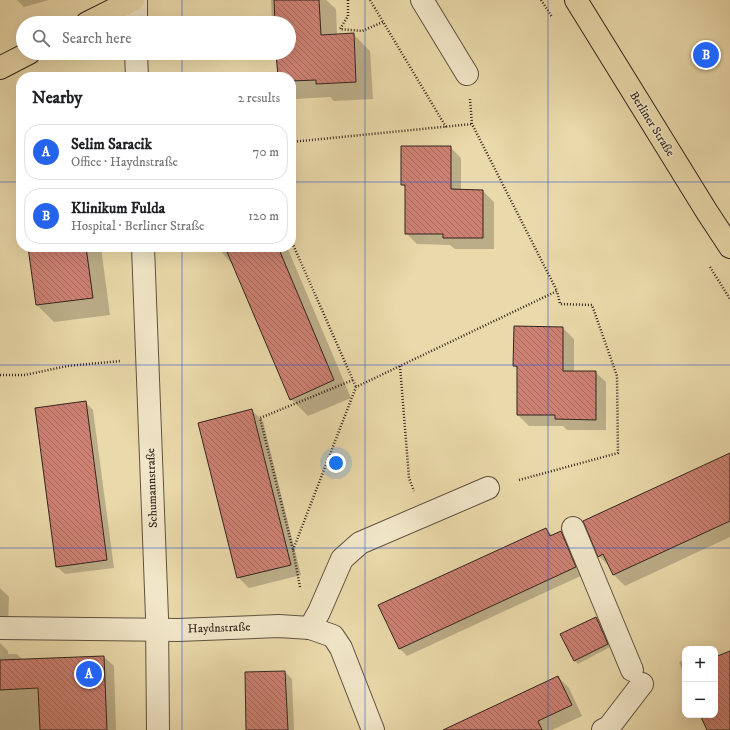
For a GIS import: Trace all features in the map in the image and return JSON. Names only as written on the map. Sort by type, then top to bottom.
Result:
[{"type":"main road","points":[[101,16],[134,0]]},
{"type":"main road","name":"Berliner Straße","points":[[576,0],[730,247]]},
{"type":"main road","points":[[0,68],[16,59]]},
{"type":"street","points":[[134,0],[135,16]]},
{"type":"street","points":[[422,0],[467,74]]},
{"type":"street","points":[[136,60],[137,72]]},
{"type":"street","name":"Schumannstraße","points":[[143,252],[158,730]]},
{"type":"street","points":[[310,628],[319,612],[342,559],[360,543],[488,488]]},
{"type":"street","points":[[573,528],[637,677],[609,727],[603,730]]},
{"type":"street","name":"Haydnstraße","points":[[0,628],[156,630],[279,626],[310,628],[333,636],[340,648],[373,730]]},
{"type":"path","points":[[348,0],[348,16],[340,30],[362,30],[383,22]]},
{"type":"path","points":[[370,0],[446,127]]},
{"type":"path","points":[[467,74],[472,124],[557,291],[560,304],[592,306],[617,376],[618,454],[519,480]]},
{"type":"path","points":[[296,142],[472,124]]},
{"type":"path","points":[[296,251],[356,387]]},
{"type":"path","points":[[293,550],[356,387],[557,291]]},
{"type":"path","points":[[0,375],[25,375],[67,366],[122,361]]},
{"type":"path","points":[[400,366],[409,478],[423,516]]},
{"type":"path","points":[[300,588],[293,550],[260,418],[353,380]]},
{"type":"building","points":[[274,0],[319,0],[321,35],[354,33],[356,82],[316,84],[316,80],[296,81],[296,72],[278,72],[277,60],[296,60],[296,16],[275,16]]},
{"type":"building","points":[[401,146],[451,146],[451,189],[483,190],[483,238],[443,238],[443,234],[405,234],[405,185],[401,185]]},
{"type":"building","points":[[29,252],[87,252],[93,298],[36,305]]},
{"type":"building","points":[[227,252],[280,252],[334,380],[290,400]]},
{"type":"building","points":[[514,326],[563,327],[563,371],[596,371],[596,420],[555,419],[555,415],[517,415],[517,366],[513,366]]},
{"type":"building","points":[[86,401],[107,560],[56,567],[35,408]]},
{"type":"building","points":[[252,409],[291,565],[237,578],[198,423]]},
{"type":"building","points":[[730,453],[730,521],[613,575],[603,554],[598,557],[583,521]]},
{"type":"building","points":[[546,528],[550,536],[561,531],[576,567],[399,649],[378,605]]},
{"type":"building","points":[[596,617],[608,644],[574,661],[560,634]]},
{"type":"building","points":[[730,651],[730,730],[707,730],[701,718],[718,718],[718,656]]},
{"type":"building","points":[[104,656],[107,730],[40,730],[38,688],[0,690],[0,660]]},
{"type":"building","points":[[285,671],[288,730],[246,730],[245,672]]},
{"type":"building","points":[[558,676],[572,705],[538,721],[542,730],[443,730]]},
{"type":"place","name":"Klinikum Fulda","points":[[706,55]]},
{"type":"place","name":"Selim Saracik","points":[[89,674]]}]
